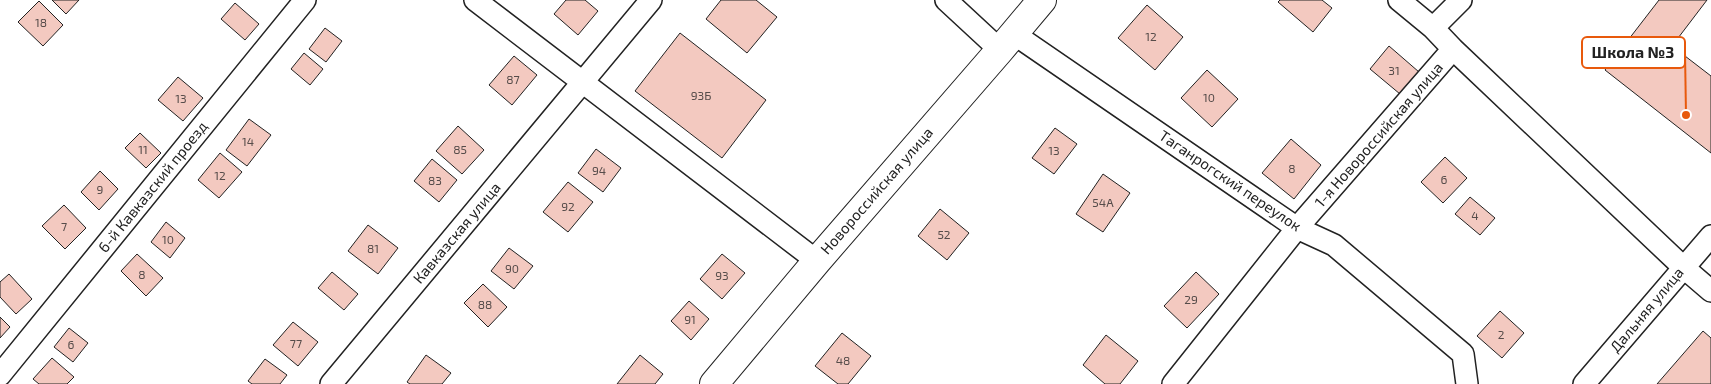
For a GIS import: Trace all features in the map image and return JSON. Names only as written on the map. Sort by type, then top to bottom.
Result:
[{"type":"street","name":"6-й Кавказский проезд","points":[[0,375],[306,0]]},
{"type":"street","points":[[475,0],[817,262]]},
{"type":"street","name":"Кавказская улица","points":[[331,384],[651,0]]},
{"type":"street","name":"Таганрогский переулок","points":[[946,0],[1007,42],[1298,228],[1334,245],[1463,354],[1467,384]]},
{"type":"street","name":"Новороссийская улица","points":[[714,384],[1042,0]]},
{"type":"street","points":[[1399,0],[1433,28],[1453,49],[1711,291]]},
{"type":"street","points":[[1433,28],[1461,0]]},
{"type":"street","name":"1-я Новороссийская улица","points":[[1174,384],[1298,228],[1453,49]]},
{"type":"street","name":"Дальняя улица","points":[[1584,384],[1711,236]]},
{"type":"building","points":[[52,0],[79,0],[66,14]]},
{"type":"building","points":[[566,0],[585,0],[598,11],[578,35],[554,14]]},
{"type":"building","points":[[721,0],[756,0],[777,17],[747,53],[706,19]]},
{"type":"building","points":[[1280,0],[1322,0],[1332,8],[1313,32],[1278,2]]},
{"type":"building","points":[[1659,0],[1707,0],[1672,46],[1711,76],[1711,153],[1605,70]]},
{"type":"building","points":[[39,1],[63,25],[43,46],[18,22]]},
{"type":"building","points":[[235,3],[259,24],[245,40],[221,19]]},
{"type":"building","points":[[1147,5],[1183,37],[1155,70],[1118,38]]},
{"type":"building","points":[[325,28],[342,41],[326,62],[309,49]]},
{"type":"building","points":[[680,33],[766,100],[722,158],[635,91]]},
{"type":"building","points":[[1389,46],[1419,72],[1400,94],[1370,69]]},
{"type":"building","points":[[304,53],[323,69],[310,85],[291,69]]},
{"type":"building","points":[[514,56],[537,75],[512,105],[489,85]]},
{"type":"building","points":[[1207,70],[1238,99],[1212,127],[1181,98]]},
{"type":"building","points":[[178,77],[203,98],[183,121],[158,100]]},
{"type":"building","points":[[249,119],[271,135],[247,166],[226,150]]},
{"type":"building","points":[[458,126],[484,150],[462,174],[436,151]]},
{"type":"building","points":[[1055,128],[1077,144],[1054,174],[1032,158]]},
{"type":"building","points":[[140,133],[161,153],[146,168],[125,148]]},
{"type":"building","points":[[1291,139],[1321,165],[1294,199],[1262,173]]},
{"type":"building","points":[[596,149],[621,168],[603,192],[578,173]]},
{"type":"building","points":[[220,153],[242,172],[219,198],[198,180]]},
{"type":"building","points":[[1445,157],[1467,178],[1443,203],[1421,182]]},
{"type":"building","points":[[432,159],[457,180],[439,202],[414,181]]},
{"type":"building","points":[[100,171],[118,189],[99,210],[81,192]]},
{"type":"building","points":[[1103,174],[1130,193],[1103,232],[1076,214]]},
{"type":"building","points":[[568,182],[593,202],[568,232],[543,212]]},
{"type":"building","points":[[1470,197],[1495,218],[1480,235],[1455,214]]},
{"type":"building","points":[[64,205],[86,228],[65,249],[42,226]]},
{"type":"building","points":[[940,209],[969,233],[947,260],[918,236]]},
{"type":"building","points":[[166,222],[185,238],[170,258],[151,242]]},
{"type":"building","points":[[368,225],[398,248],[378,274],[348,251]]},
{"type":"building","points":[[509,248],[533,266],[514,289],[491,271]]},
{"type":"building","points":[[137,254],[163,278],[146,296],[121,271]]},
{"type":"building","points":[[722,254],[745,273],[722,299],[700,279]]},
{"type":"building","points":[[332,272],[358,294],[344,310],[318,288]]},
{"type":"building","points":[[1196,272],[1219,294],[1187,328],[1164,306]]},
{"type":"building","points":[[9,274],[32,299],[16,314],[0,297],[0,282]]},
{"type":"building","points":[[483,284],[507,307],[488,327],[464,303]]},
{"type":"building","points":[[689,301],[709,319],[691,340],[671,321]]},
{"type":"building","points":[[1500,311],[1524,333],[1502,358],[1477,336]]},
{"type":"building","points":[[0,317],[10,327],[0,338]]},
{"type":"building","points":[[293,322],[318,342],[298,366],[273,345]]},
{"type":"building","points":[[69,328],[88,343],[73,362],[54,347]]},
{"type":"building","points":[[1703,331],[1711,338],[1711,384],[1657,384]]},
{"type":"building","points":[[842,333],[871,356],[848,384],[838,384],[815,366]]},
{"type":"building","points":[[1106,335],[1138,361],[1120,384],[1105,384],[1083,365]]},
{"type":"building","points":[[426,355],[451,373],[442,384],[410,384],[407,382]]},
{"type":"building","points":[[640,355],[663,374],[655,384],[617,384]]},
{"type":"building","points":[[52,358],[74,377],[67,384],[39,384],[33,379]]},
{"type":"building","points":[[265,359],[287,375],[280,384],[252,384],[248,381]]},
{"type":"place","name":"Школа №3","points":[[1686,115]]}]
